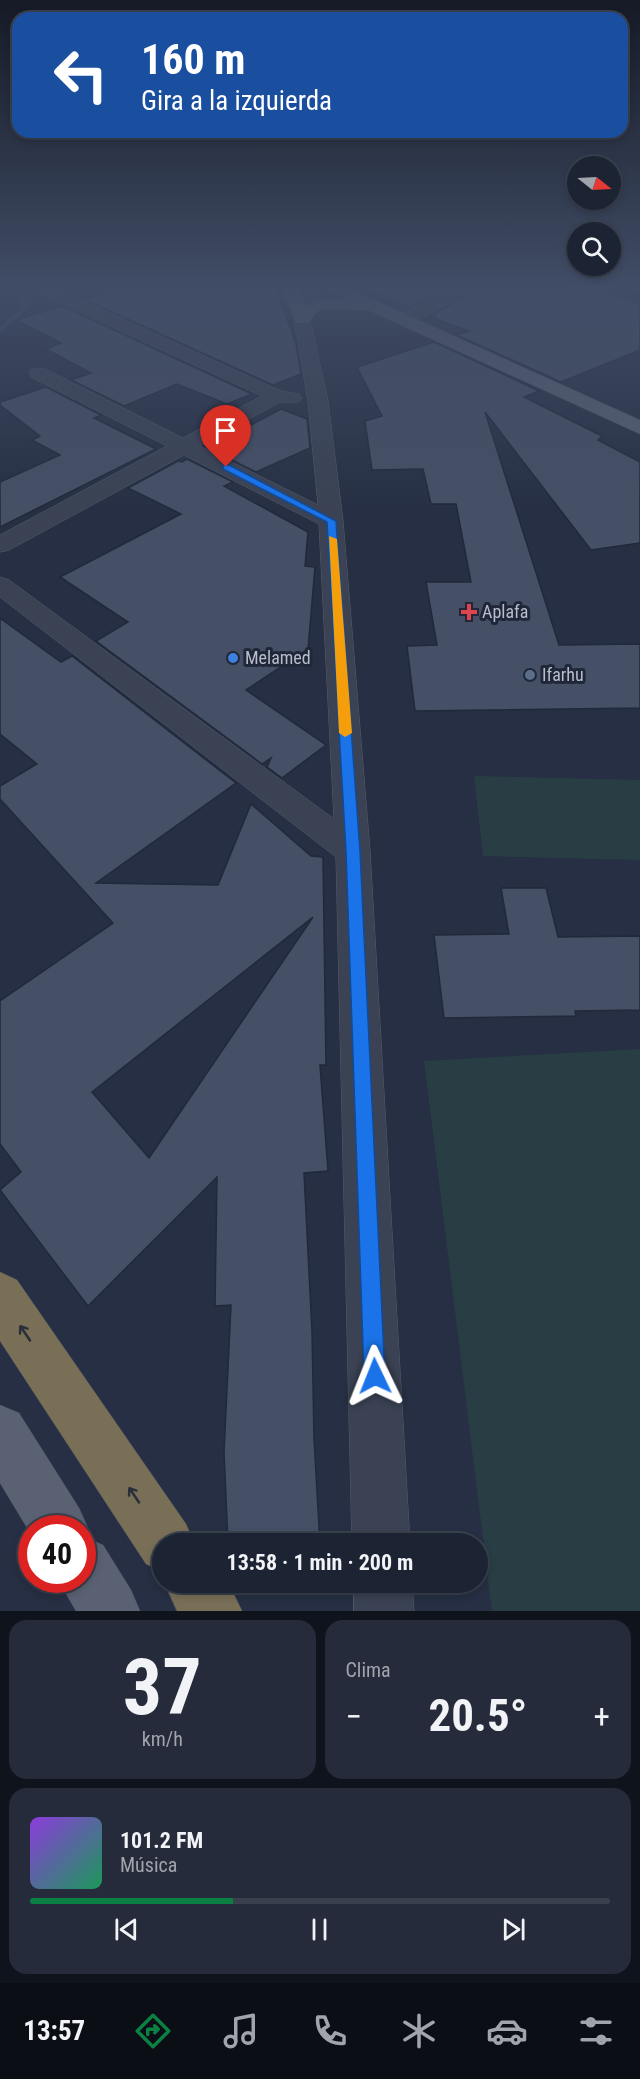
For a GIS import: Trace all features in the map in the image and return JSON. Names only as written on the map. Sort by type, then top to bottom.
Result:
[{"type":"highway","points":[[0,1297],[159,1533]]},
{"type":"highway","points":[[200,1593],[212,1611]]},
{"type":"main road","points":[[492,360],[640,428]]},
{"type":"main road","points":[[0,1432],[51,1515]]},
{"type":"main road","points":[[96,1588],[110,1611]]},
{"type":"street","points":[[199,360],[277,396],[318,401]]},
{"type":"street","points":[[310,360],[318,401],[331,521],[353,851],[381,1533]]},
{"type":"street","points":[[38,373],[331,521]]},
{"type":"street","points":[[0,545],[277,396]]},
{"type":"street","points":[[0,585],[353,851]]},
{"type":"street","points":[[383,1593],[384,1611]]},
{"type":"green space","points":[[474,776],[640,780],[640,860],[483,856]]},
{"type":"green space","points":[[640,1049],[640,1611],[492,1611],[488,1579],[488,1533],[482,1533],[424,1061]]},
{"type":"building","points":[[67,360],[179,360],[252,394],[227,404],[177,384],[124,406],[71,380],[91,373]]},
{"type":"building","points":[[218,360],[299,360],[301,374],[273,385]]},
{"type":"building","points":[[378,360],[473,360],[539,391],[524,397],[602,436],[598,440],[640,462],[640,543],[591,550],[485,412],[559,645],[640,644],[640,708],[415,711],[407,646],[437,645],[426,582],[471,582],[456,504],[431,504],[423,469],[372,470],[365,421],[382,416],[357,367]]},
{"type":"building","points":[[513,360],[615,360],[561,382]]},
{"type":"building","points":[[46,387],[101,415],[94,418],[156,449],[0,527],[0,482],[60,455],[32,440],[40,436],[0,405],[0,402]]},
{"type":"building","points":[[281,409],[307,419],[310,448],[256,472],[208,448]]},
{"type":"building","points":[[187,459],[233,482],[224,486],[308,532],[305,566],[315,567],[308,649],[246,690],[326,745],[282,778],[267,767],[271,758],[262,764],[96,641],[128,622],[60,577],[181,514],[128,488],[178,461],[182,462]]},
{"type":"building","points":[[0,618],[61,662],[72,656],[236,783],[96,883],[218,885],[251,804],[311,856],[323,857],[326,1065],[320,1065],[328,1171],[304,1173],[319,1533],[228,1533],[224,1452],[231,1305],[215,1306],[217,1177],[88,1306],[0,1190],[21,1172],[0,1144],[0,1001],[113,923],[0,799],[0,786],[37,764],[0,734]],"holes":[[[313,917],[149,1158],[92,1092]]]},
{"type":"building","points":[[501,888],[546,888],[558,937],[640,936],[640,1010],[575,1011],[576,1016],[444,1018],[434,935],[509,934]]},
{"type":"slow traffic","points":[[332,539],[345,733]]},
{"type":"place","name":"Aplafa","points":[[469,612]]},
{"type":"place","name":"Melamed","points":[[233,658]]},
{"type":"place","name":"Ifarhu","points":[[530,675]]},
{"type":"route","points":[[226,467],[331,521],[353,851],[375,1376]]}]
